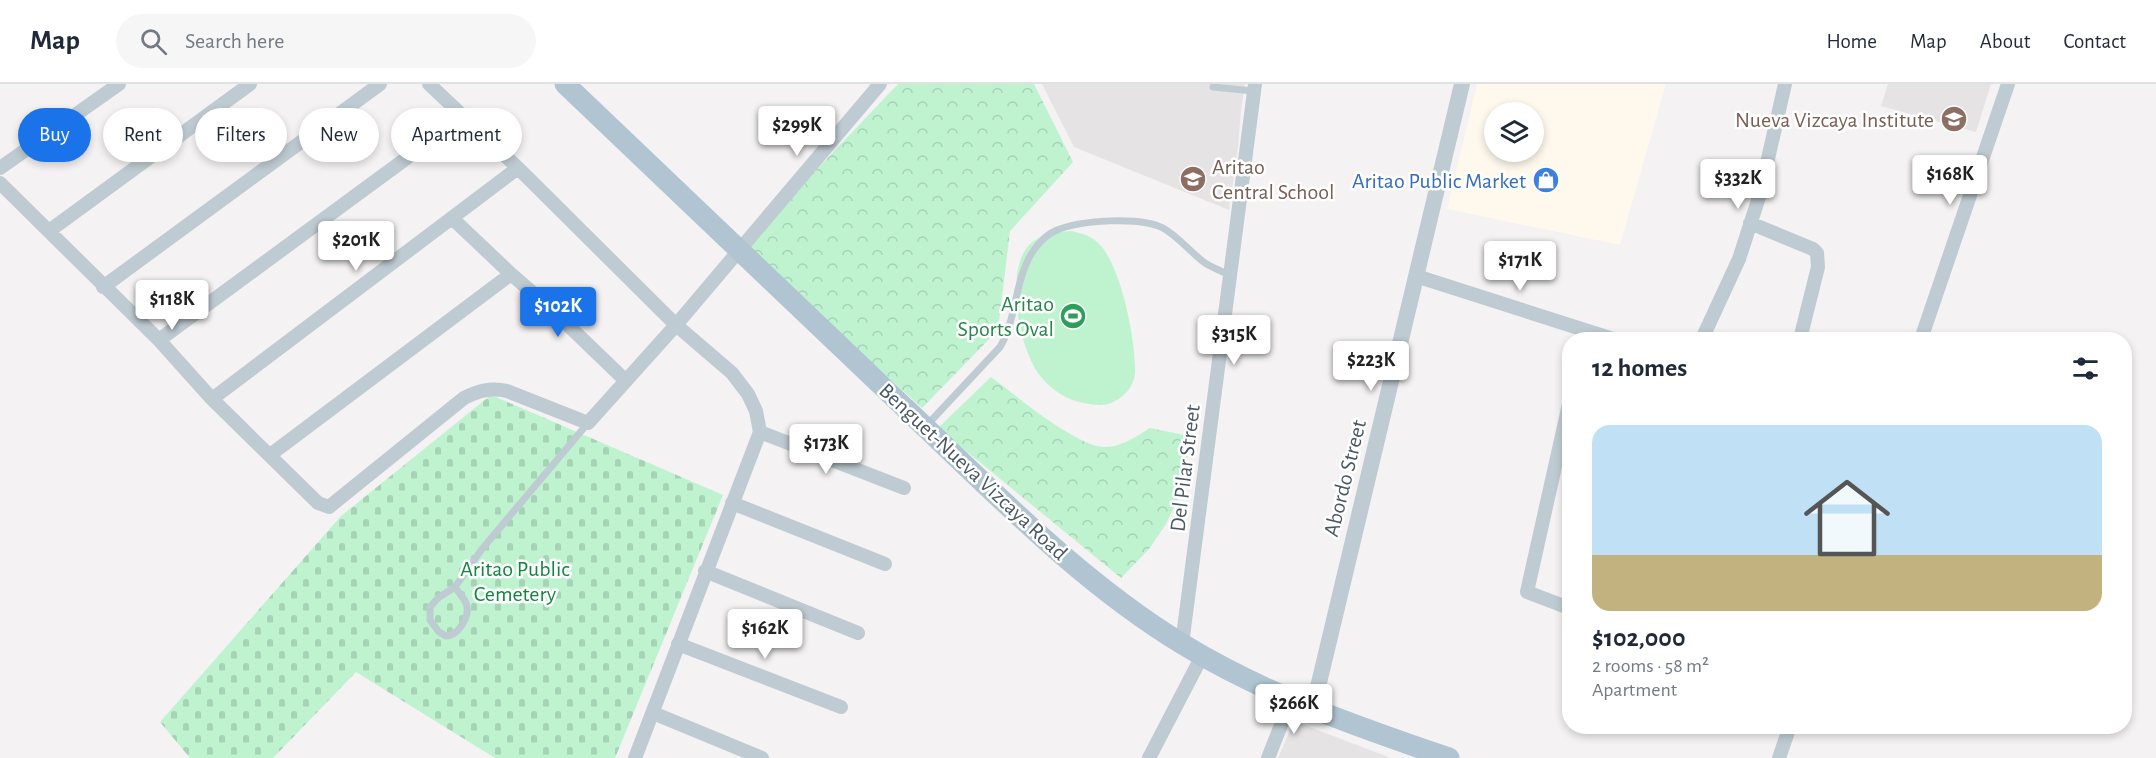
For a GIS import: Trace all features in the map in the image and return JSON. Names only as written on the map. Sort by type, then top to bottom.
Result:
[{"type":"main road","name":"Benguet-Nueva Vizcaya Road","points":[[565,84],[925,427],[1051,544],[1104,589],[1202,656],[1291,700],[1449,758]]},
{"type":"street","points":[[0,168],[119,84]]},
{"type":"street","points":[[49,231],[250,84]]},
{"type":"street","points":[[103,287],[380,84]]},
{"type":"street","points":[[429,84],[455,108]]},
{"type":"street","points":[[0,183],[159,340],[212,399],[318,503],[329,507],[464,398],[478,391],[499,389],[507,391],[588,423],[676,325],[880,84]]},
{"type":"street","name":"Abordo Street","points":[[1313,708],[1462,84]]},
{"type":"street","points":[[1705,332],[1739,259],[1760,194],[1785,84]]},
{"type":"street","points":[[1923,332],[2008,84]]},
{"type":"street","name":"Del Pilar Street","points":[[1182,644],[1254,88]]},
{"type":"street","points":[[159,340],[401,162]]},
{"type":"street","points":[[512,162],[676,325],[732,373],[748,394],[756,411],[760,432],[635,758]]},
{"type":"street","points":[[212,399],[518,168]]},
{"type":"street","points":[[453,219],[626,381]]},
{"type":"street","points":[[1750,223],[1813,249],[1817,253],[1818,267],[1802,332]]},
{"type":"street","points":[[270,455],[511,274]]},
{"type":"street","points":[[1416,276],[1579,332]]},
{"type":"street","points":[[760,432],[904,488]]},
{"type":"street","points":[[1562,435],[1527,592],[1562,605]]},
{"type":"street","points":[[732,503],[885,564]]},
{"type":"street","points":[[705,571],[858,633]]},
{"type":"street","points":[[678,644],[841,707]]},
{"type":"street","points":[[1149,758],[1202,656]]},
{"type":"street","points":[[1268,758],[1291,700]]},
{"type":"street","points":[[653,713],[762,758]]},
{"type":"street","points":[[1779,758],[1787,734]]},
{"type":"lane","points":[[1212,87],[1254,88]]},
{"type":"lane","points":[[925,427],[1000,346],[1009,332],[1019,281],[1029,258],[1041,241],[1054,231],[1112,221],[1156,225],[1173,235],[1205,263],[1230,274]]},
{"type":"lane","points":[[455,587],[466,603],[467,610],[460,627],[453,635],[446,636],[439,632],[430,620],[429,612],[438,598],[455,587],[482,549],[588,423]]},
{"type":"shaded area","name":"Aritao Central School","points":[[1042,84],[1245,84],[1229,210],[1074,147]]},
{"type":"shaded area","name":"Aritao Public Market","points":[[1477,84],[1666,84],[1620,245],[1447,209]]},
{"type":"shaded area","name":"Nueva Vizcaya Institute","points":[[1888,84],[1991,84],[1976,132],[1881,106]]},
{"type":"shaded area","points":[[1294,721],[1391,758],[1278,758]]},
{"type":"green space","points":[[898,84],[1034,84],[1073,162],[1010,231],[998,330],[922,408],[743,247]]},
{"type":"green space","name":"Aritao Sports Oval","points":[[1071,231],[1090,237],[1105,251],[1120,283],[1130,323],[1135,359],[1134,378],[1131,386],[1119,399],[1107,404],[1078,402],[1051,387],[1034,366],[1021,332],[1016,292],[1021,257],[1029,245],[1038,238]]},
{"type":"green space","points":[[991,377],[1062,429],[1092,444],[1104,447],[1116,446],[1150,428],[1189,436],[1185,484],[1166,524],[1149,549],[1121,578],[938,428]]},
{"type":"green space","name":"Aritao Public Cemetery","points":[[491,395],[723,495],[615,758],[495,758],[356,672],[273,758],[190,758],[160,722],[341,516]]},
{"type":"place","name":"Nueva Vizcaya Institute","points":[[1954,119]]},
{"type":"place","name":"Aritao Central School","points":[[1193,179]]},
{"type":"place","name":"Aritao Public Market","points":[[1546,180]]},
{"type":"place","name":"Aritao Sports Oval","points":[[1073,316]]}]
